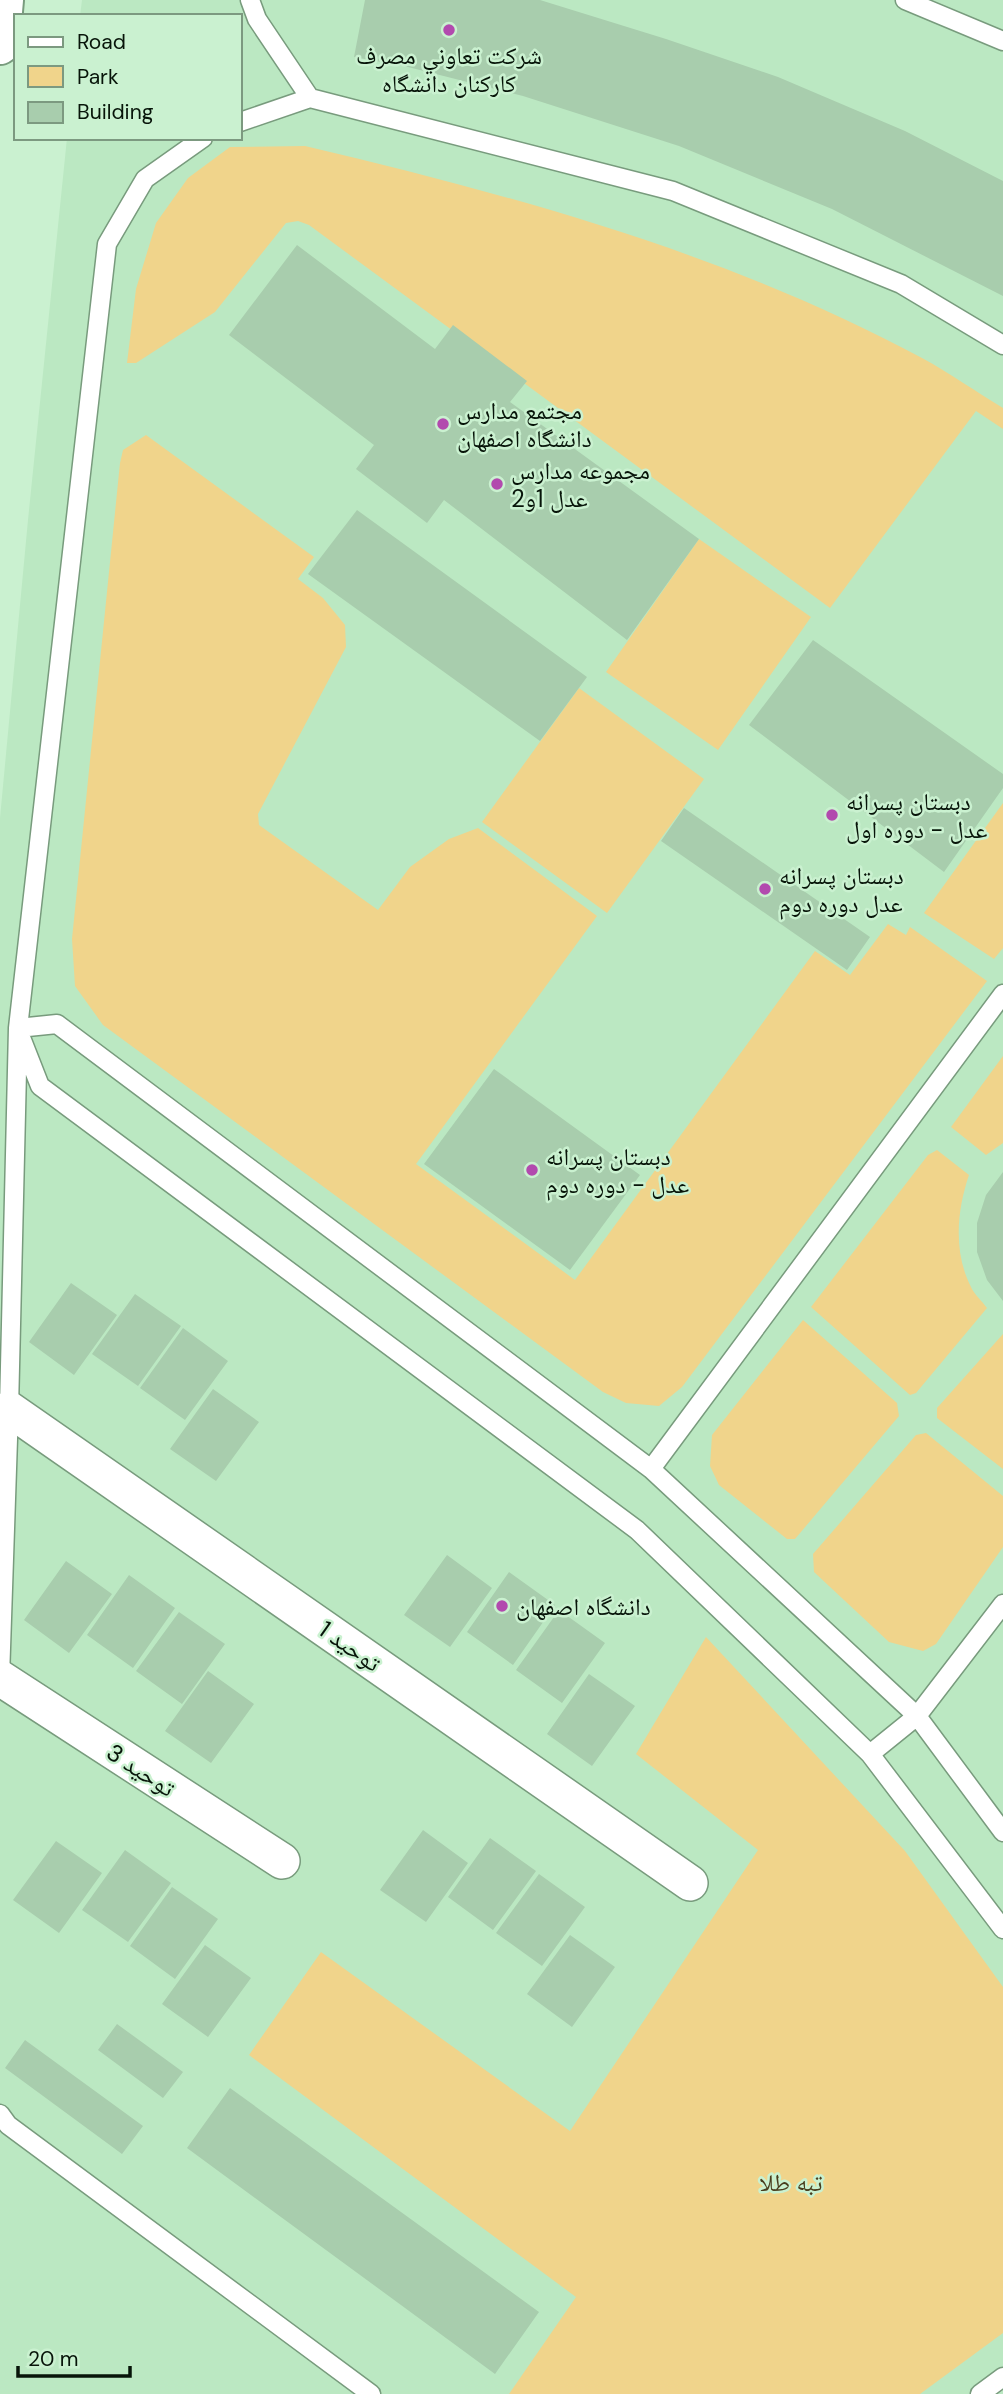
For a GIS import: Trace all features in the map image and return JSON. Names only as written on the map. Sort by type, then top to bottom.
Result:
[{"type":"main road","points":[[0,45],[4,0]]},
{"type":"street","name":"توحید 1","points":[[9,1409],[690,1884]]},
{"type":"street","name":"توحید 3","points":[[0,1678],[282,1861]]},
{"type":"lane","points":[[250,0],[257,19],[310,97]]},
{"type":"lane","points":[[905,0],[1003,41]]},
{"type":"lane","points":[[242,121],[310,97],[673,191],[901,284],[1003,345]]},
{"type":"lane","points":[[0,1678],[18,1028],[107,244],[145,178],[200,140]]},
{"type":"lane","points":[[650,1469],[1003,994]]},
{"type":"lane","points":[[18,1028],[57,1024],[650,1469],[917,1716],[1003,1832]]},
{"type":"lane","points":[[18,1028],[40,1086],[637,1530],[870,1754],[1003,1930]]},
{"type":"lane","points":[[870,1754],[917,1716],[1003,1604]]},
{"type":"lane","points":[[0,2114],[8,2125],[371,2394]]},
{"type":"lane","points":[[980,2394],[1003,2376]]},
{"type":"shaded area","name":"دانشگاه اصفهان","points":[[82,0],[1003,0],[1003,2394],[0,2394],[0,818],[67,140],[242,140],[242,14],[80,14]]},
{"type":"green space","points":[[305,146],[542,208],[698,258],[774,288],[849,321],[943,370],[1003,408],[1003,429],[976,411],[830,608],[309,225],[298,221],[286,223],[215,312],[136,363],[127,363],[136,289],[156,223],[188,178],[230,147]]},
{"type":"green space","points":[[146,435],[314,557],[298,579],[323,598],[345,625],[346,647],[258,814],[259,825],[378,910],[410,867],[449,839],[478,828],[597,916],[416,1164],[575,1280],[815,951],[850,975],[888,924],[906,935],[910,927],[987,981],[682,1387],[659,1406],[626,1403],[603,1392],[103,1025],[75,986],[72,939],[120,463],[123,450]]},
{"type":"green space","points":[[699,539],[811,617],[718,750],[606,672]]},
{"type":"green space","points":[[579,688],[704,779],[607,913],[482,822]]},
{"type":"green space","points":[[1003,803],[1003,948],[994,959],[924,913]]},
{"type":"green space","points":[[1003,1056],[1003,1143],[986,1155],[951,1127]]},
{"type":"green space","points":[[937,1150],[969,1175],[960,1217],[961,1260],[971,1287],[987,1308],[916,1393],[910,1395],[811,1307],[928,1155]]},
{"type":"green space","points":[[803,1320],[897,1403],[899,1416],[795,1539],[787,1539],[719,1485],[710,1466],[712,1435]]},
{"type":"green space","points":[[1003,1334],[1003,1469],[937,1418],[937,1408]]},
{"type":"green space","points":[[926,1433],[1003,1496],[1003,1547],[936,1644],[923,1651],[889,1642],[814,1572],[813,1554],[916,1435]]},
{"type":"green space","name":"تبه طلا","points":[[706,1637],[905,1851],[1003,1987],[1003,2333],[920,2394],[509,2394],[576,2297],[249,2055],[321,1952],[570,2131],[758,1850],[636,1754]]},
{"type":"building","points":[[365,0],[540,0],[778,77],[905,131],[1003,181],[1003,296],[832,209],[679,146],[523,96],[408,67],[354,57]]},
{"type":"building","name":"مجتمع مدارس دانشگاه اصفهان","points":[[297,245],[435,349],[453,325],[527,381],[510,402],[699,539],[627,640],[444,500],[427,523],[356,469],[374,445],[229,335]]},
{"type":"building","points":[[357,510],[587,677],[540,741],[308,574]]},
{"type":"building","name":"دبستان پسرانه عدل - دوره اول","points":[[813,640],[1003,774],[1003,788],[944,872],[749,725]]},
{"type":"building","name":"دبستان پسرانه عدل دوره دوم","points":[[684,808],[870,937],[847,970],[661,841]]},
{"type":"building","name":"دبستان پسرانه عدل - دوره دوم","points":[[494,1069],[640,1175],[570,1270],[424,1164]]},
{"type":"building","points":[[1003,1172],[1003,1301],[987,1280],[977,1252],[977,1223],[986,1195]]},
{"type":"building","points":[[71,1283],[117,1315],[74,1375],[29,1342]]},
{"type":"building","points":[[135,1294],[181,1326],[138,1386],[92,1354]]},
{"type":"building","points":[[183,1328],[228,1361],[185,1420],[140,1388]]},
{"type":"building","points":[[213,1389],[259,1422],[216,1481],[170,1449]]},
{"type":"building","points":[[447,1555],[492,1588],[450,1647],[404,1615]]},
{"type":"building","points":[[66,1561],[112,1594],[69,1653],[24,1620]]},
{"type":"building","points":[[509,1572],[555,1605],[513,1665],[467,1632]]},
{"type":"building","points":[[129,1575],[175,1608],[133,1668],[87,1635]]},
{"type":"building","points":[[559,1610],[605,1643],[562,1703],[516,1670]]},
{"type":"building","points":[[179,1612],[225,1644],[182,1704],[136,1671]]},
{"type":"building","points":[[208,1671],[254,1704],[211,1763],[165,1731]]},
{"type":"building","points":[[589,1674],[635,1706],[592,1766],[547,1734]]},
{"type":"building","points":[[423,1830],[468,1863],[426,1922],[380,1890]]},
{"type":"building","points":[[490,1838],[536,1871],[493,1930],[448,1897]]},
{"type":"building","points":[[56,1841],[102,1873],[59,1933],[13,1900]]},
{"type":"building","points":[[125,1850],[171,1883],[128,1942],[82,1910]]},
{"type":"building","points":[[539,1874],[585,1907],[542,1966],[496,1933]]},
{"type":"building","points":[[172,1887],[218,1919],[175,1979],[130,1946]]},
{"type":"building","points":[[570,1935],[615,1967],[572,2027],[527,1994]]},
{"type":"building","points":[[205,1945],[251,1978],[208,2037],[162,2004]]},
{"type":"building","points":[[117,2024],[183,2072],[163,2098],[98,2050]]},
{"type":"building","points":[[25,2040],[143,2126],[122,2154],[5,2068]]},
{"type":"building","points":[[230,2088],[539,2312],[495,2374],[187,2148]]},
{"type":"place","name":"شرکت تعاوني مصرف کارکنان دانشگاه","points":[[449,30]]},
{"type":"place","name":"مجتمع مدارس دانشگاه اصفهان","points":[[443,424]]},
{"type":"place","name":"مجموعه مدارس عدل 1و2","points":[[497,484]]},
{"type":"place","name":"دبستان پسرانه عدل - دوره اول","points":[[832,815]]},
{"type":"place","name":"دبستان پسرانه عدل دوره دوم","points":[[765,889]]},
{"type":"place","name":"دبستان پسرانه عدل - دوره دوم","points":[[532,1170]]},
{"type":"place","name":"دانشگاه اصفهان","points":[[502,1606]]}]
